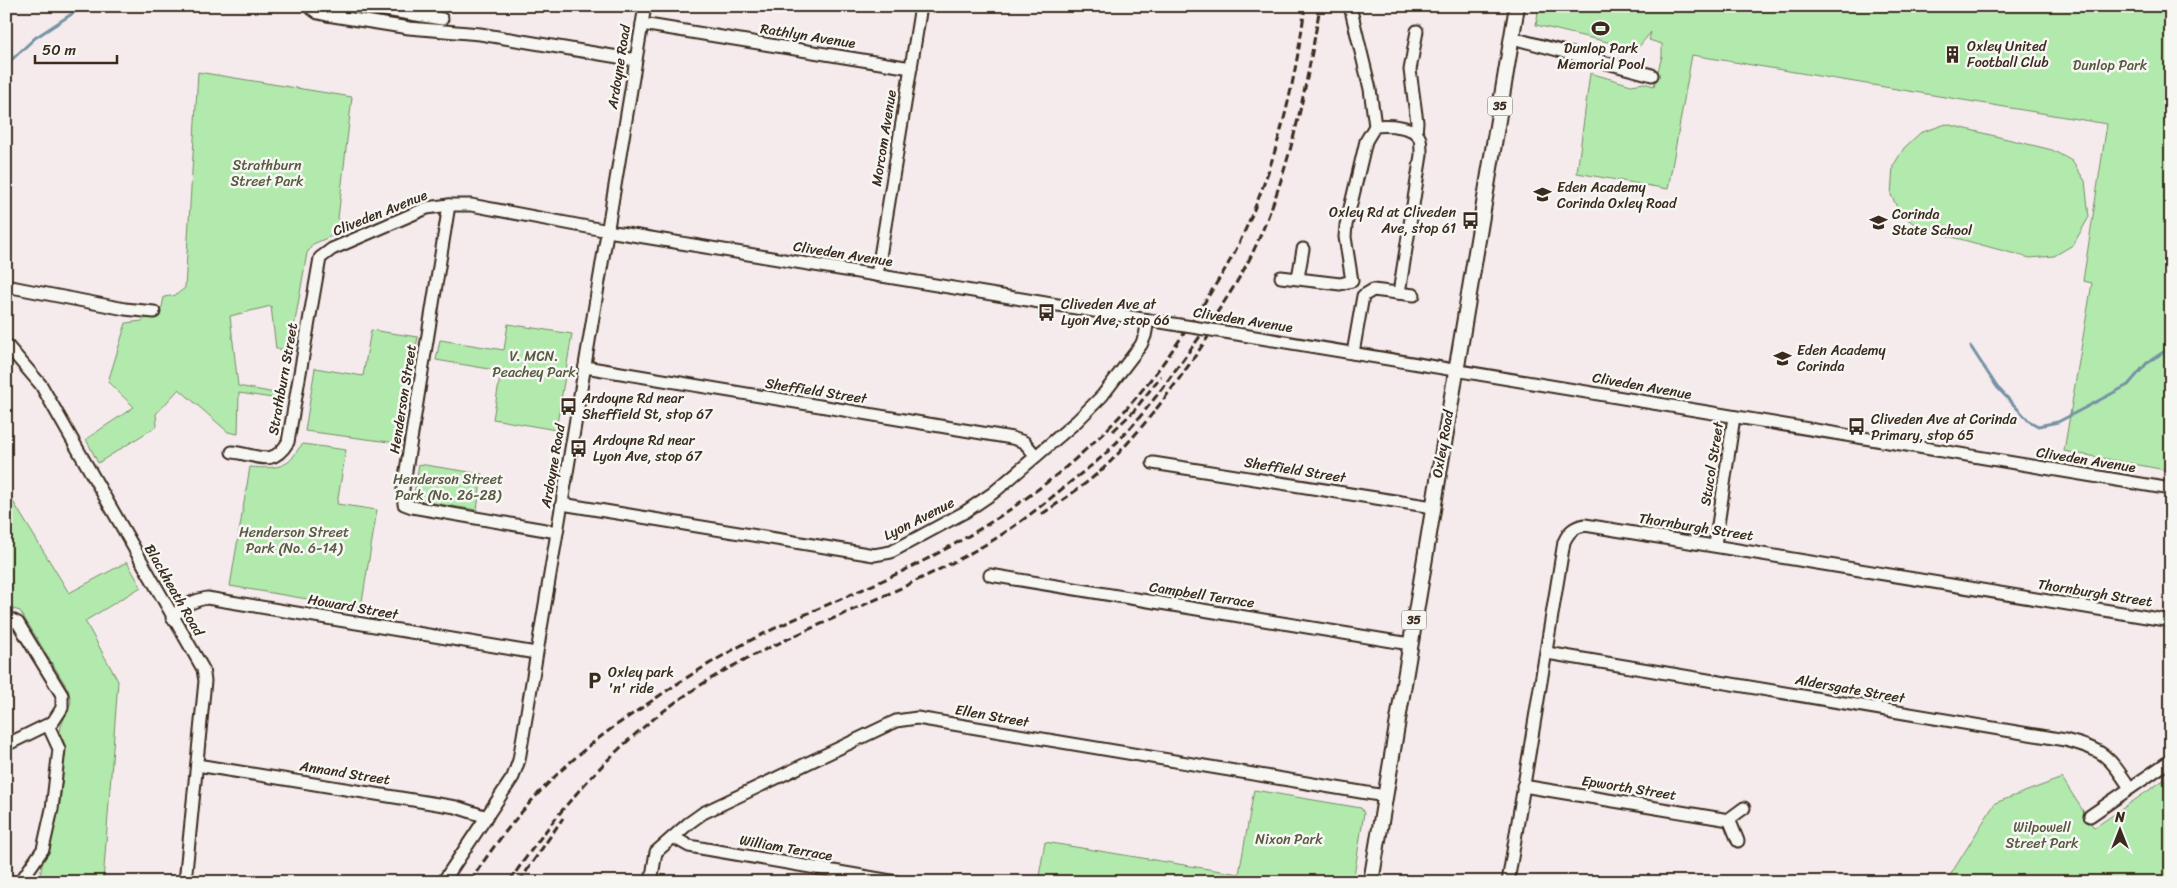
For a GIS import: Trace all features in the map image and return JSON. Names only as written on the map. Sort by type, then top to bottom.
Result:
[{"type":"main road","name":"Oxley Road","points":[[1370,882],[1517,6]]},
{"type":"street","points":[[308,6],[318,13],[327,15],[409,28],[480,34],[636,60]]},
{"type":"street","points":[[360,6],[412,16],[442,19]]},
{"type":"street","name":"Ardoyne Road","points":[[443,882],[513,777],[519,760],[645,6]]},
{"type":"street","name":"Morcom Avenue","points":[[877,275],[921,6]]},
{"type":"street","points":[[1350,6],[1370,89],[1375,126],[1366,141],[1346,225],[1345,238],[1352,281],[1363,296],[1353,352]]},
{"type":"street","points":[[409,28],[412,16]]},
{"type":"street","name":"Rathlyn Avenue","points":[[642,24],[911,68]]},
{"type":"street","points":[[1416,134],[1417,122],[1410,70],[1417,31]]},
{"type":"street","points":[[1512,38],[1652,75]]},
{"type":"street","points":[[1375,126],[1384,125],[1408,129],[1420,138],[1422,156],[1399,293]]},
{"type":"street","name":"Henderson Street","points":[[449,205],[403,489],[404,504],[412,507],[557,532]]},
{"type":"street","name":"Cliveden Avenue","points":[[320,258],[332,249],[427,208],[471,205],[608,231],[1353,352],[2171,489]]},
{"type":"street","points":[[1298,278],[1303,249]]},
{"type":"street","name":"Strathburn Street","points":[[232,452],[244,453],[258,458],[268,458],[277,456],[288,442],[320,258]]},
{"type":"street","points":[[1281,276],[1340,284],[1352,281]]},
{"type":"street","points":[[6,286],[125,309],[154,312]]},
{"type":"street","points":[[1363,296],[1373,290],[1414,295]]},
{"type":"street","name":"Lyon Avenue","points":[[562,504],[874,555],[891,552],[966,512],[993,493],[1036,456],[1102,396],[1141,346],[1146,336],[1148,320]]},
{"type":"street","name":"Blackheath Road","points":[[6,344],[41,385],[172,618],[203,669],[205,681],[185,882]]},
{"type":"street","name":"Sheffield Street","points":[[585,367],[1012,438],[1024,442],[1036,456]]},
{"type":"street","name":"Stucol Street","points":[[1715,546],[1734,417]]},
{"type":"street","name":"Sheffield Street","points":[[1153,463],[1433,507]]},
{"type":"street","name":"Thornburgh Street","points":[[1508,882],[1564,542],[1568,533],[1576,527],[1586,525],[2171,621]]},
{"type":"street","name":"Campbell Terrace","points":[[990,575],[1410,644]]},
{"type":"street","name":"Howard Street","points":[[172,618],[182,606],[207,598],[536,654]]},
{"type":"street","points":[[6,617],[18,623],[62,695],[62,708],[53,722],[6,745]]},
{"type":"street","name":"Aldersgate Street","points":[[1547,653],[2065,740],[2092,747],[2113,762],[2130,788]]},
{"type":"street","name":"Ellen Street","points":[[651,882],[656,852],[703,813],[896,721],[907,719],[917,718],[1385,796]]},
{"type":"street","points":[[22,878],[43,849],[52,809],[59,749],[48,725]]},
{"type":"street","points":[[2090,816],[2171,760]]},
{"type":"street","name":"Annand Street","points":[[197,765],[456,807],[487,817]]},
{"type":"street","name":"Epworth Street","points":[[1523,786],[1729,820]]},
{"type":"street","points":[[1738,841],[1729,820],[1744,808]]},
{"type":"street","name":"William Terrace","points":[[673,837],[688,846],[897,882]]},
{"type":"green space","name":"Dunlop Park","points":[[1539,6],[2171,6],[2171,471],[2064,451],[2092,283],[2083,281],[2107,124],[1692,55],[1668,189],[1577,173],[1590,73],[1631,85],[1644,83],[1654,86],[1662,56],[1662,44],[1649,40],[1651,32],[1637,49],[1536,25]]},
{"type":"green space","name":"Strathburn Street Park","points":[[198,72],[352,97],[338,218],[341,232],[313,244],[307,253],[290,350],[276,349],[271,306],[230,316],[238,386],[280,394],[283,392],[282,403],[279,399],[239,393],[238,434],[228,432],[179,389],[156,414],[157,426],[98,463],[86,439],[134,407],[108,382],[126,323],[142,321],[162,307],[164,297],[176,295],[185,288]]},
{"type":"green space","points":[[1946,124],[2052,150],[2072,161],[2085,181],[2089,217],[2073,245],[2054,256],[2030,258],[1919,228],[1900,213],[1891,195],[1893,166],[1904,148],[1920,133]]},
{"type":"green space","name":"V. MCN. Peachey Park","points":[[508,324],[572,334],[556,430],[493,419],[501,371],[436,360],[440,340],[504,350]]},
{"type":"green space","points":[[371,330],[418,337],[397,443],[305,431],[315,368],[363,376]]},
{"type":"green space","name":"Henderson Street Park (No. 6-14)","points":[[303,444],[346,450],[337,504],[377,510],[361,608],[230,586],[250,467],[273,467],[284,464],[293,457]]},
{"type":"green space","name":"Henderson Street Park (No. 26-28)","points":[[419,464],[482,474],[477,510],[413,500]]},
{"type":"green space","points":[[6,490],[69,593],[127,562],[141,587],[85,621],[118,681],[103,882],[39,882],[60,803],[66,747],[60,733],[71,702],[68,689],[20,611],[6,607]]},
{"type":"green space","name":"Wilpowell Street Park","points":[[2171,775],[2171,882],[1946,882],[1995,803],[2062,778],[2094,828]]},
{"type":"green space","name":"Nixon Park","points":[[1254,790],[1361,808],[1364,813],[1353,882],[1038,882],[1045,842],[1239,874]]},
{"type":"waterway","points":[[6,65],[35,38],[84,6]]},
{"type":"waterway","points":[[1971,347],[1997,387],[2029,421],[2038,426],[2058,422],[2128,385],[2147,363],[2171,347]]},
{"type":"railway","points":[[470,882],[499,840],[549,782],[587,748],[620,723],[723,655],[783,624],[905,570],[948,548],[993,521],[1057,474],[1112,425],[1154,375],[1179,340],[1203,305],[1233,256],[1241,239],[1264,183],[1282,125],[1296,66],[1305,6]]},
{"type":"railway","points":[[509,882],[559,814],[586,783],[614,753],[677,701],[712,678],[750,657],[897,590],[955,562],[995,539],[1030,515],[1094,464],[1123,436],[1152,402],[1213,318],[1238,280],[1252,254],[1276,194],[1295,133],[1309,70],[1320,6]]},
{"type":"railway","points":[[1042,514],[1089,481],[1114,458],[1164,399],[1208,337]]},
{"type":"railway","points":[[1113,431],[1133,412],[1161,376]]},
{"type":"railway","points":[[519,882],[563,818]]},
{"type":"place","name":"Dunlop Park Memorial Pool","points":[[1601,28]]},
{"type":"place","name":"Oxley United Football Club","points":[[1953,54]]},
{"type":"place","name":"Eden Academy Corinda Oxley Road","points":[[1543,195]]},
{"type":"place","name":"Oxley Rd at Cliveden Ave, stop 61","points":[[1470,220]]},
{"type":"place","name":"Corinda State School","points":[[1878,222]]},
{"type":"place","name":"Cliveden Ave at Lyon Ave, stop 66","points":[[1047,312]]},
{"type":"place","name":"Eden Academy Corinda","points":[[1783,358]]},
{"type":"place","name":"Ardoyne Rd near Sheffield St, stop 67","points":[[568,406]]},
{"type":"place","name":"Cliveden Ave at Corinda Primary, stop 65","points":[[1857,427]]},
{"type":"place","name":"Ardoyne Rd near Lyon Ave, stop 67","points":[[579,448]]},
{"type":"place","name":"Oxley park 'n' ride","points":[[594,680]]}]
